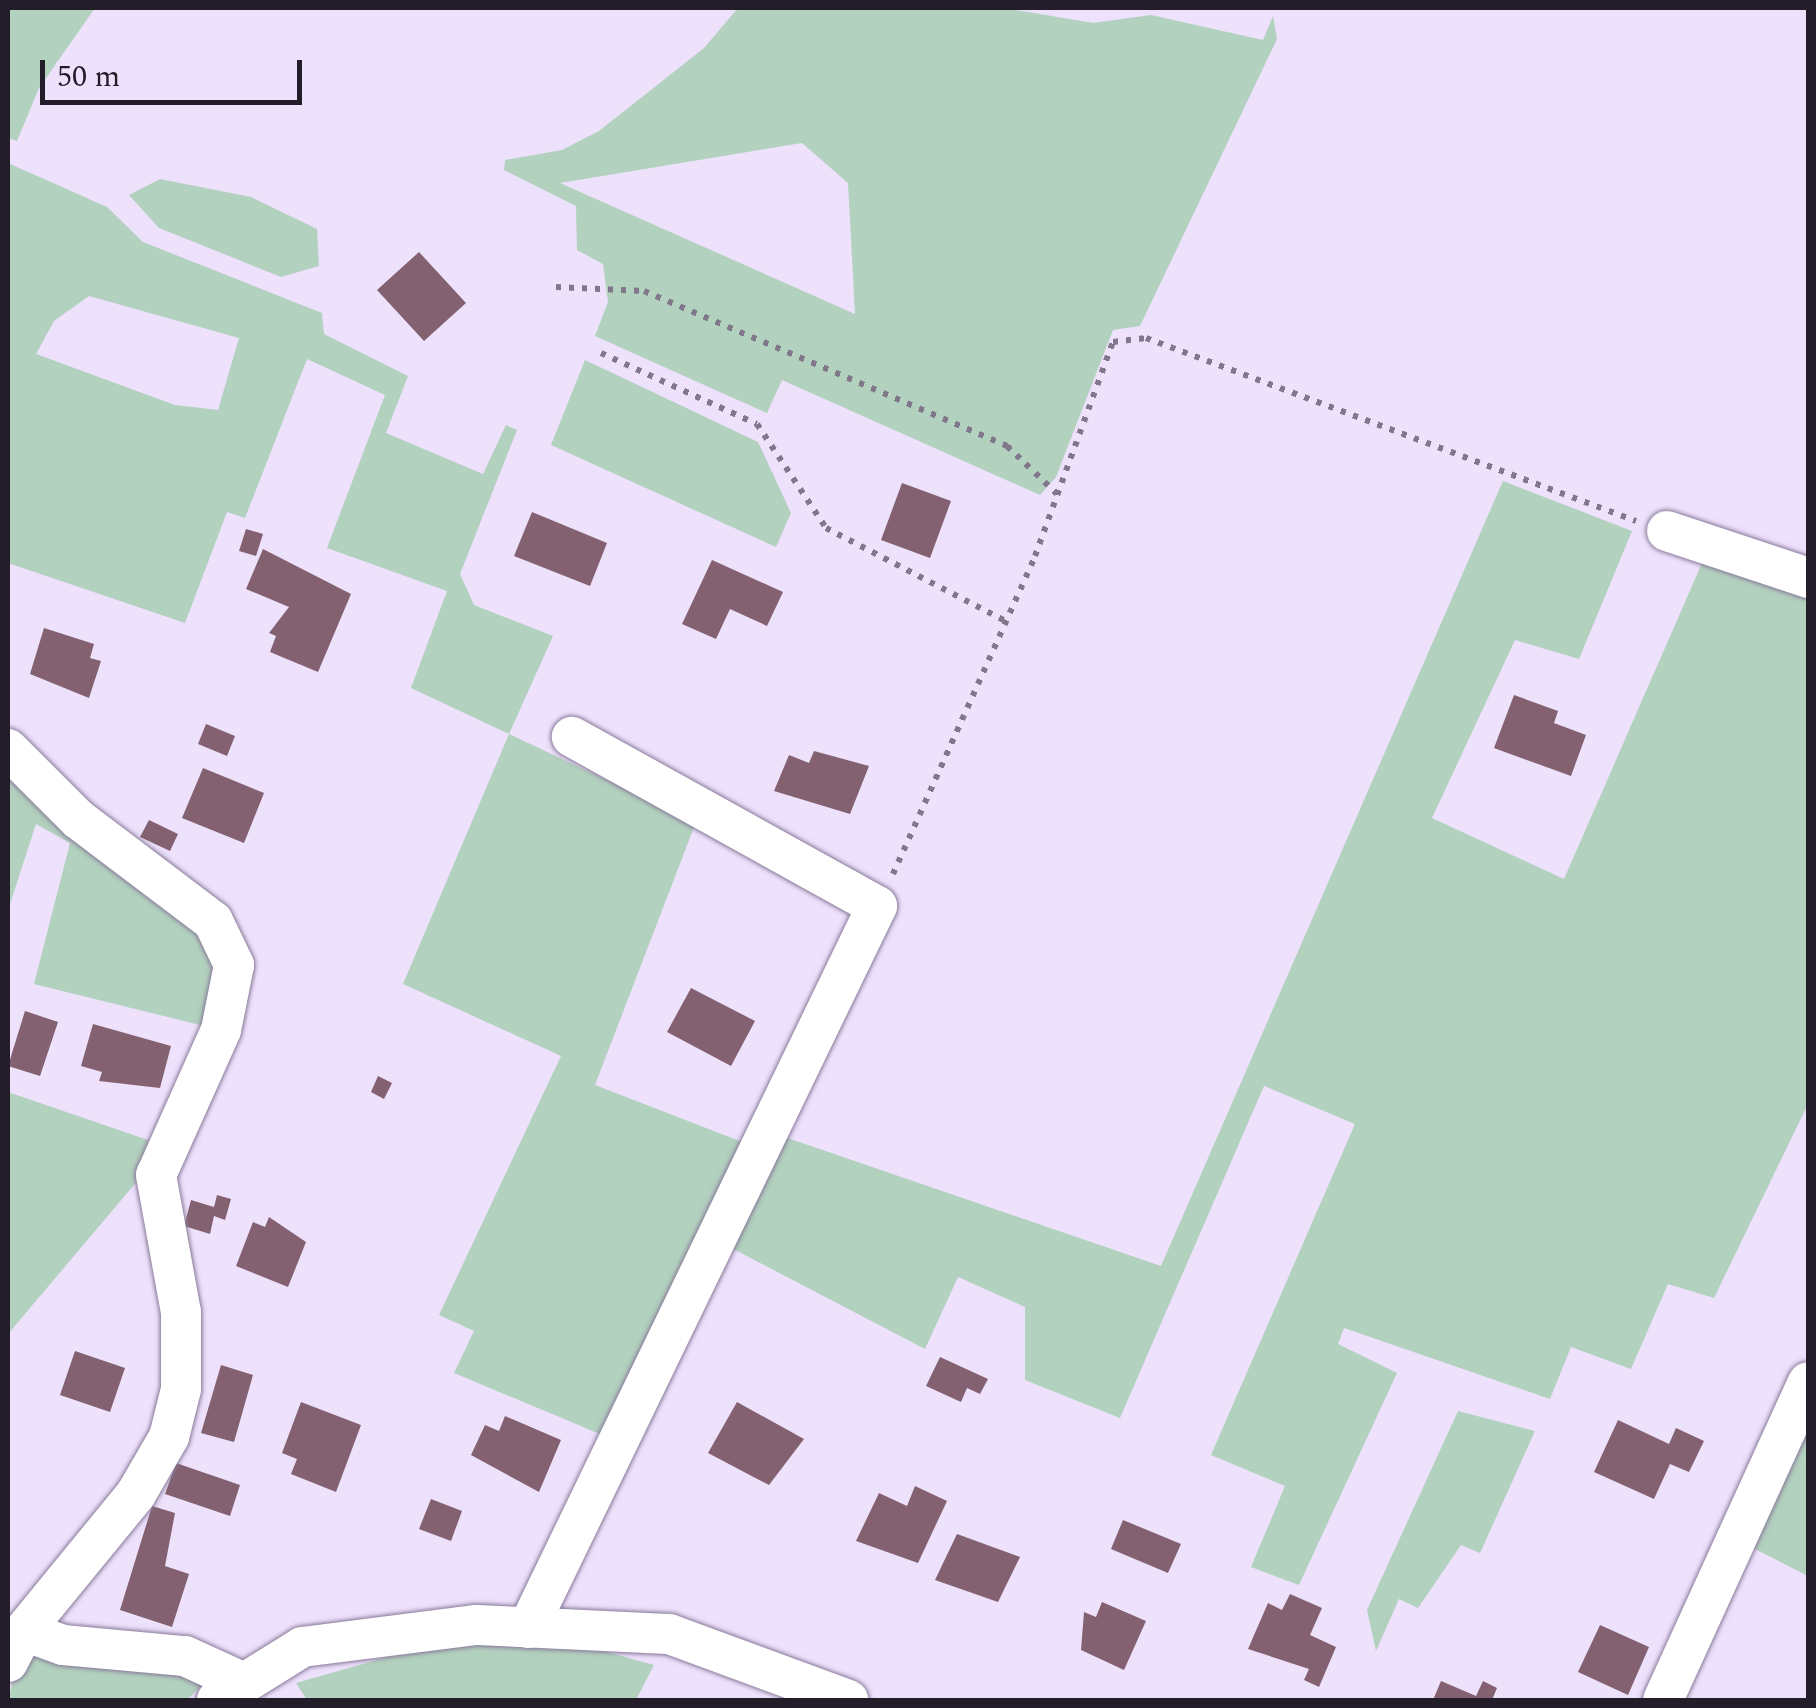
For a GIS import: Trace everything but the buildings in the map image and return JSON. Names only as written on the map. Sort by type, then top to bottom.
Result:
[{"type":"street","points":[[1668,531],[1808,578]]},
{"type":"street","points":[[528,1628],[877,906],[572,736]]},
{"type":"street","points":[[8,749],[78,819],[213,921],[234,965],[221,1030],[156,1176],[181,1312],[181,1390],[169,1437],[136,1494],[16,1646]]},
{"type":"street","points":[[1663,1700],[1808,1382]]},
{"type":"street","points":[[16,1646],[63,1645],[185,1656],[230,1692],[302,1647],[528,1628],[669,1634],[848,1700]]},
{"type":"path","points":[[556,287],[644,290],[1007,446],[1044,472],[1058,494]]},
{"type":"path","points":[[877,906],[1008,622],[1113,342],[1146,338],[1668,531]]},
{"type":"path","points":[[600,353],[757,424],[826,528],[1008,622]]},
{"type":"green space","points":[[8,8],[95,8],[39,88],[17,141],[8,138]]},
{"type":"green space","points":[[738,8],[1004,8],[1093,23],[1151,15],[1263,40],[1273,16],[1277,39],[1140,326],[1113,330],[1056,477],[1040,495],[782,380],[767,413],[595,336],[608,302],[603,264],[577,250],[576,206],[504,170],[505,160],[562,150],[599,131],[704,48]],"holes":[[[802,143],[848,183],[855,314],[560,183]]]},
{"type":"green space","points":[[8,163],[107,207],[143,242],[322,313],[324,334],[408,376],[386,433],[483,474],[506,425],[517,430],[460,574],[474,605],[553,636],[509,734],[411,688],[447,591],[327,548],[385,395],[307,359],[245,518],[227,512],[185,623],[8,563]],"holes":[[[89,296],[239,338],[218,410],[175,405],[36,354],[54,321]]]},
{"type":"green space","points":[[160,179],[251,197],[317,229],[319,266],[281,277],[159,228],[129,195]]},
{"type":"green space","points":[[585,360],[758,442],[791,513],[776,547],[551,445]]},
{"type":"green space","points":[[1503,481],[1632,531],[1579,659],[1515,640],[1432,818],[1564,879],[1706,554],[1808,584],[1808,1104],[1714,1298],[1668,1284],[1631,1369],[1571,1347],[1550,1399],[1344,1328],[1338,1344],[1397,1373],[1299,1585],[1251,1567],[1285,1486],[1211,1455],[1355,1124],[1264,1086],[1120,1418],[1025,1380],[1025,1307],[958,1277],[925,1349],[718,1241],[773,1133],[1161,1266]]},
{"type":"green space","points":[[509,734],[696,822],[595,1085],[750,1145],[607,1437],[454,1373],[474,1331],[439,1315],[561,1056],[403,984]]},
{"type":"green space","points":[[8,763],[199,922],[216,967],[204,1026],[34,984],[70,843],[36,824],[8,910]]},
{"type":"green space","points":[[8,1092],[148,1140],[150,1166],[8,1334]]},
{"type":"green space","points":[[1808,1403],[1808,1576],[1743,1543]]},
{"type":"green space","points":[[1458,1411],[1535,1431],[1480,1553],[1461,1545],[1418,1608],[1399,1599],[1376,1651],[1367,1610]]},
{"type":"green space","points":[[512,1639],[578,1644],[654,1665],[636,1700],[307,1700],[296,1683],[426,1646]]},
{"type":"green space","points":[[40,1655],[151,1665],[203,1684],[187,1700],[8,1700],[16,1669]]}]
